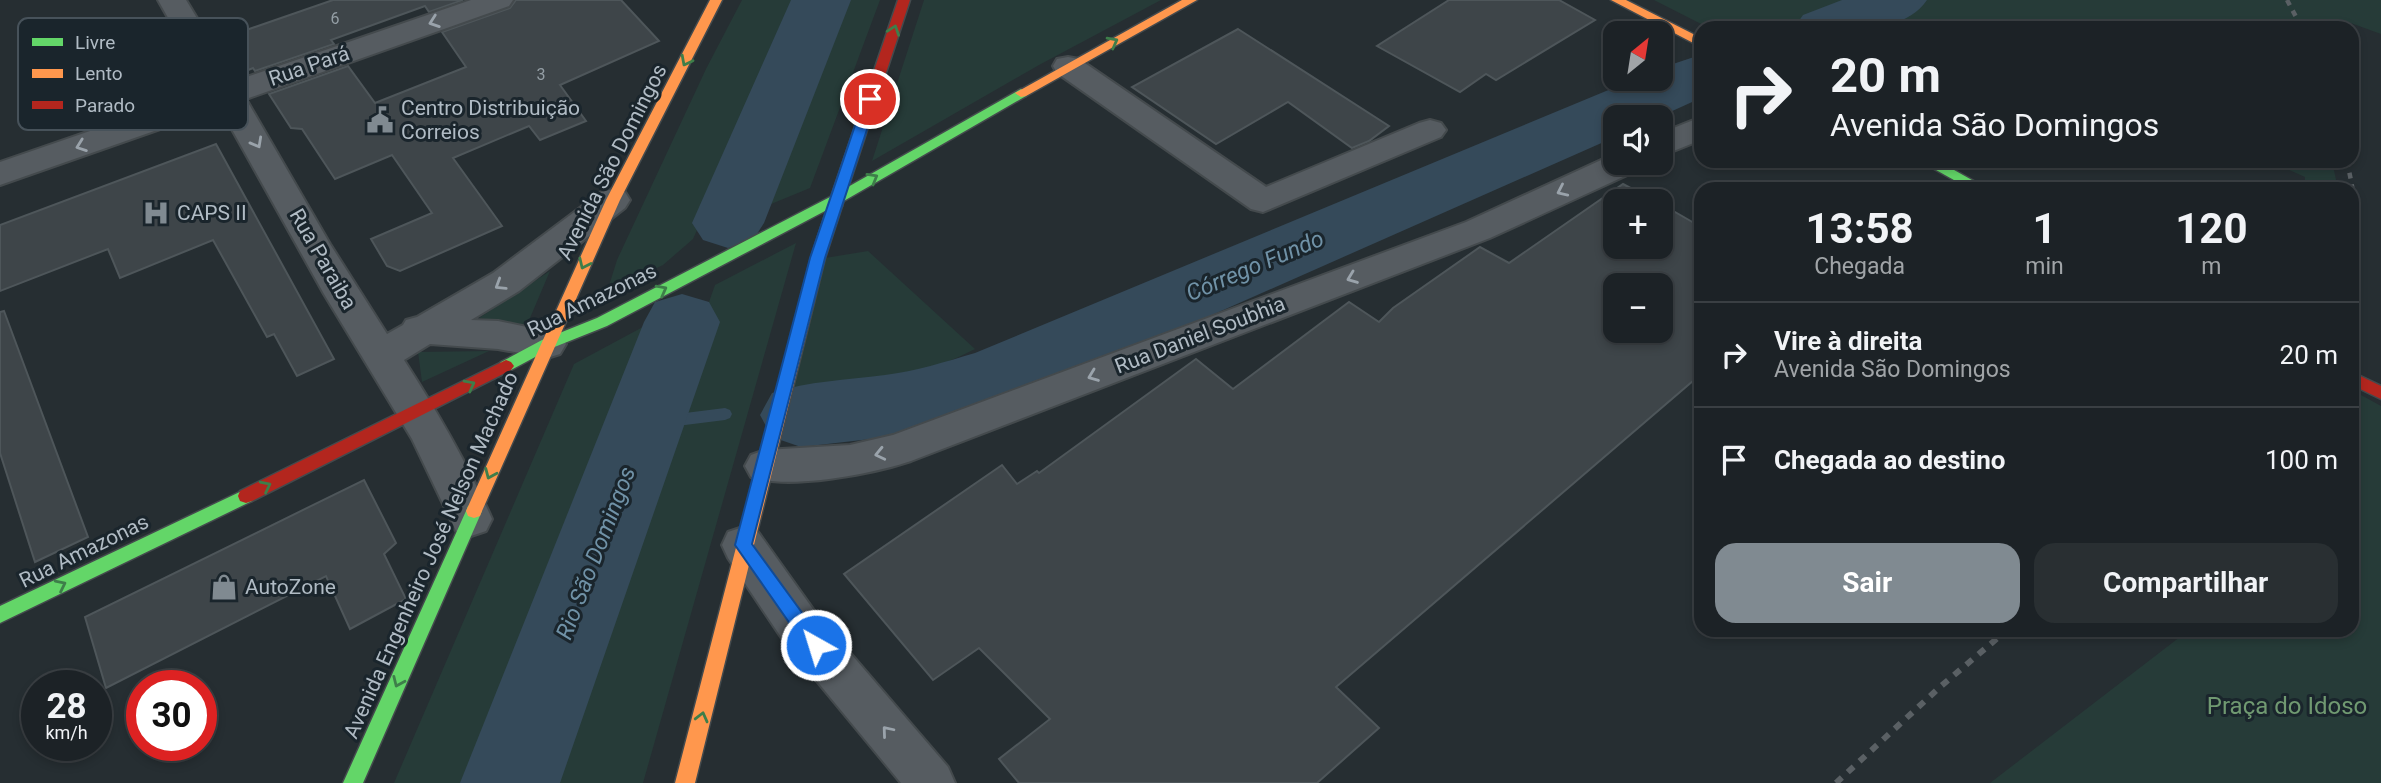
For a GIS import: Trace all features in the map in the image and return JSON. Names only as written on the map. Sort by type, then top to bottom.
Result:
[{"type":"main road","name":"Avenida São Domingos","points":[[547,344],[613,200],[716,0]]},
{"type":"main road","points":[[685,783],[743,545],[818,258],[904,0]]},
{"type":"main road","name":"Rua Amazonas","points":[[0,615],[418,412],[547,344],[602,322],[837,199],[1069,66],[1191,0]]},
{"type":"main road","points":[[1617,0],[1694,39]]},
{"type":"main road","points":[[1940,168],[1968,182]]},
{"type":"main road","name":"Avenida Engenheiro José Nelson Machado","points":[[353,783],[547,344]]},
{"type":"main road","points":[[2359,382],[2381,393]]},
{"type":"street","name":"Rua Paraiba","points":[[172,0],[183,18]]},
{"type":"street","name":"Rua Pará","points":[[248,86],[499,0]]},
{"type":"street","points":[[1069,66],[1263,201],[1430,130]]},
{"type":"street","name":"Rua Paraiba","points":[[248,129],[322,260],[380,356],[418,412],[456,482],[471,519]]},
{"type":"street","name":"Rua Pará","points":[[0,174],[124,130]]},
{"type":"street","points":[[1673,141],[1694,131]]},
{"type":"street","name":"Rua Daniel Soubhia","points":[[765,466],[850,461],[897,450],[1478,230],[1603,173]]},
{"type":"street","points":[[380,356],[506,282],[613,200]]},
{"type":"street","points":[[322,260],[364,301],[386,317],[424,331],[498,335],[547,344]]},
{"type":"street","points":[[743,545],[799,626],[931,783]]},
{"type":"green space","points":[[742,0],[799,0],[693,239],[663,265],[607,292],[617,260],[706,69]]},
{"type":"green space","points":[[836,0],[880,0],[810,188],[752,212]]},
{"type":"green space","points":[[924,0],[1161,0],[1039,65],[872,161]]},
{"type":"green space","points":[[1654,0],[2381,0],[2381,34],[2359,26],[2359,21],[1695,21]]},
{"type":"green space","points":[[2285,168],[2334,168],[2336,182],[2305,182],[2305,177]]},
{"type":"green space","points":[[796,243],[643,783],[539,783],[715,285]]},
{"type":"green space","points":[[868,251],[975,349],[932,368],[887,382],[840,389],[793,387],[825,258]]},
{"type":"green space","points":[[550,271],[527,325],[479,318]]},
{"type":"green space","points":[[667,314],[623,420],[484,783],[394,783],[574,364]]},
{"type":"green space","points":[[489,351],[422,382],[418,352]]},
{"type":"green space","name":"Praça do Idoso","points":[[2359,394],[2381,406],[2381,783],[1990,783],[2180,637],[2359,637]]},
{"type":"building","points":[[333,0],[463,0],[429,12],[425,6],[331,40],[334,44],[255,71],[253,68],[248,70],[248,29]]},
{"type":"building","points":[[516,0],[621,0],[659,41],[560,85],[586,121],[540,140],[529,126],[453,158],[502,226],[400,271],[387,266],[371,239],[432,213],[392,155],[335,179],[302,129],[291,128],[269,94],[348,66],[375,103],[466,67],[442,32],[510,8]]},
{"type":"building","points":[[1449,0],[1559,0],[1595,20],[1496,80],[1486,74],[1460,92],[1377,46]]},
{"type":"building","points":[[1238,29],[1389,126],[1369,141],[1352,148],[1288,102],[1216,144],[1132,87]]},
{"type":"building","name":"CAPS II","points":[[216,144],[334,359],[297,376],[274,334],[267,337],[213,240],[120,278],[108,249],[0,291],[0,225]]},
{"type":"building","points":[[1623,184],[1632,189],[1616,189]]},
{"type":"building","points":[[1603,198],[1603,259],[1673,259],[1673,211],[1694,223],[1694,380],[1336,687],[1379,728],[1317,783],[1019,783],[999,759],[1050,719],[979,648],[933,680],[844,574],[1002,465],[1017,484],[1037,471],[1039,473],[1196,359],[1233,389],[1349,302],[1379,322],[1393,308],[1480,247],[1509,263]]},
{"type":"building","points":[[4,311],[88,537],[35,562],[0,453],[0,312]]},
{"type":"building","name":"AutoZone","points":[[364,480],[396,543],[384,554],[406,599],[350,629],[326,576],[141,670],[126,670],[126,678],[112,685],[112,670],[101,670],[85,617]]},
{"type":"waterway","name":"Rio São Domingos","points":[[728,223],[821,0]]},
{"type":"waterway","name":"Córrego Fundo","points":[[1843,21],[1897,0]]},
{"type":"waterway","name":"Córrego Fundo","points":[[801,415],[888,406],[942,395],[1003,374],[1694,77]]},
{"type":"waterway","name":"Rio São Domingos","points":[[510,783],[682,322]]},
{"type":"waterway","points":[[645,424],[725,414]]},
{"type":"railway","points":[[2287,0],[2298,21]]},
{"type":"railway","points":[[2348,168],[2351,182]]},
{"type":"railway","points":[[1836,783],[1999,637]]},
{"type":"traffic: fast","points":[[506,366],[547,344],[602,322],[837,199],[1021,93]]},
{"type":"traffic: fast","points":[[1940,168],[1968,182]]},
{"type":"traffic: fast","points":[[0,615],[246,496]]},
{"type":"traffic: fast","points":[[353,783],[474,511]]},
{"type":"traffic: slow","points":[[474,511],[613,200],[716,0]]},
{"type":"traffic: slow","points":[[1021,93],[1191,0]]},
{"type":"traffic: slow","points":[[1617,0],[1694,39]]},
{"type":"traffic: slow","points":[[685,783],[818,258],[835,206]]},
{"type":"traffic: jam","points":[[835,206],[904,0]]},
{"type":"traffic: jam","points":[[246,496],[506,366]]},
{"type":"traffic: jam","points":[[2359,382],[2381,393]]},
{"type":"place","name":"Centro Distribuição Correios","points":[[380,120]]},
{"type":"place","name":"CAPS II","points":[[156,213]]},
{"type":"place","name":"AutoZone","points":[[224,587]]},
{"type":"route","points":[[816,645],[799,626],[743,545],[818,258],[870,99]]}]
